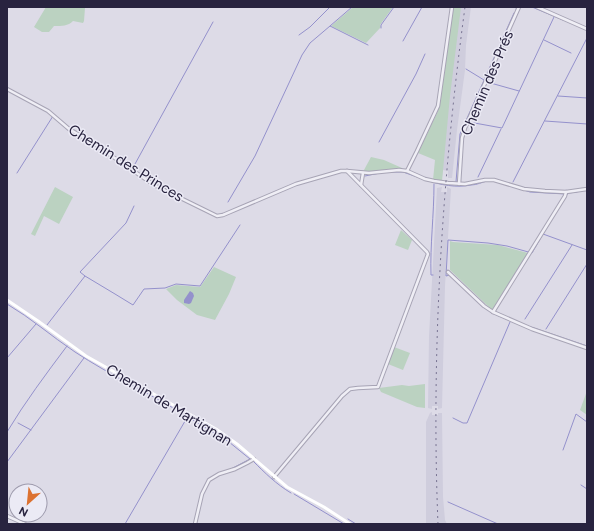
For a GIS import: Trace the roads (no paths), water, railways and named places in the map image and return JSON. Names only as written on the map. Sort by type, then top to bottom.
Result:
[{"type":"main road","name":"Chemin de Martignan","points":[[7,300],[86,356],[209,425],[229,438],[287,487],[324,507],[350,524]]},
{"type":"street","points":[[407,171],[438,106],[452,7]]},
{"type":"street","name":"Chemin des Prés","points":[[459,184],[464,128],[519,7]]},
{"type":"street","points":[[537,7],[587,29]]},
{"type":"street","name":"Chemin des Princes","points":[[7,88],[48,111],[69,129],[90,141],[154,185],[217,216],[223,215],[296,184],[341,171],[363,173],[399,170],[407,171],[425,179],[459,184],[469,184],[490,179],[529,190],[566,192],[587,189]]},
{"type":"street","points":[[274,477],[342,396],[350,389],[378,387],[428,254],[428,252],[347,171]]},
{"type":"street","points":[[361,186],[363,173]]},
{"type":"street","points":[[492,312],[565,196],[566,192]]},
{"type":"street","points":[[448,272],[492,312],[532,329],[587,348]]},
{"type":"street","points":[[195,524],[202,494],[209,480],[219,474],[247,463],[254,458]]},
{"type":"street","points":[[7,516],[25,524]]},
{"type":"waterway","points":[[299,35],[310,27],[330,7]]},
{"type":"waterway","points":[[330,26],[352,7]]},
{"type":"waterway","points":[[381,28],[381,25],[394,7]]},
{"type":"waterway","points":[[403,41],[422,7]]},
{"type":"waterway","points":[[532,7],[563,20]]},
{"type":"waterway","points":[[456,182],[460,134],[514,13]]},
{"type":"waterway","points":[[469,122],[502,128],[554,17]]},
{"type":"waterway","points":[[135,164],[213,22]]},
{"type":"waterway","points":[[228,202],[255,156],[302,55],[310,43],[330,26],[368,45]]},
{"type":"waterway","points":[[513,182],[587,38]]},
{"type":"waterway","points":[[544,40],[571,53]]},
{"type":"waterway","points":[[379,142],[416,74],[425,54]]},
{"type":"waterway","points":[[466,69],[484,80]]},
{"type":"waterway","points":[[487,82],[519,91]]},
{"type":"waterway","points":[[558,96],[587,98]]},
{"type":"waterway","points":[[17,173],[53,116]]},
{"type":"waterway","points":[[545,121],[587,124]]},
{"type":"waterway","points":[[478,177],[501,129]]},
{"type":"waterway","points":[[389,172],[403,172],[423,179]]},
{"type":"waterway","points":[[365,176],[380,173]]},
{"type":"waterway","points":[[426,180],[443,185],[454,186],[475,185],[487,181]]},
{"type":"waterway","points":[[433,275],[431,275],[431,264],[434,184]]},
{"type":"waterway","points":[[508,185],[530,192],[565,194]]},
{"type":"waterway","points":[[562,203],[568,193],[577,192]]},
{"type":"waterway","points":[[47,325],[85,276],[80,272],[126,223],[134,206]]},
{"type":"waterway","points":[[85,276],[133,305],[144,289],[165,288],[176,284],[200,286],[240,225]]},
{"type":"waterway","points":[[450,275],[446,276],[448,240],[488,243],[507,246],[532,253],[543,234],[587,250]]},
{"type":"waterway","points":[[525,319],[572,245]]},
{"type":"waterway","points":[[546,329],[587,264]]},
{"type":"waterway","points":[[7,304],[88,360],[187,416]]},
{"type":"waterway","points":[[488,310],[525,327]]},
{"type":"waterway","points":[[453,418],[463,423],[467,423],[510,322]]},
{"type":"waterway","points":[[7,358],[36,324]]},
{"type":"waterway","points":[[525,325],[587,346]]},
{"type":"waterway","points":[[535,331],[572,344]]},
{"type":"waterway","points":[[7,432],[28,399],[67,346]]},
{"type":"waterway","points":[[7,462],[84,358]]},
{"type":"waterway","points":[[563,450],[576,414],[587,422]]},
{"type":"waterway","points":[[125,524],[188,416]]},
{"type":"waterway","points":[[188,417],[229,442],[250,459],[229,470]]},
{"type":"waterway","points":[[18,423],[31,430]]},
{"type":"waterway","points":[[253,461],[266,474],[291,493]]},
{"type":"waterway","points":[[581,485],[587,489]]},
{"type":"waterway","points":[[294,494],[344,524]]},
{"type":"waterway","points":[[448,502],[498,524]]},
{"type":"waterway","points":[[7,515],[28,524]]},
{"type":"waterway","points":[[348,519],[356,524]]},
{"type":"railway","points":[[438,524],[436,395],[440,265],[450,135],[465,7]]}]
